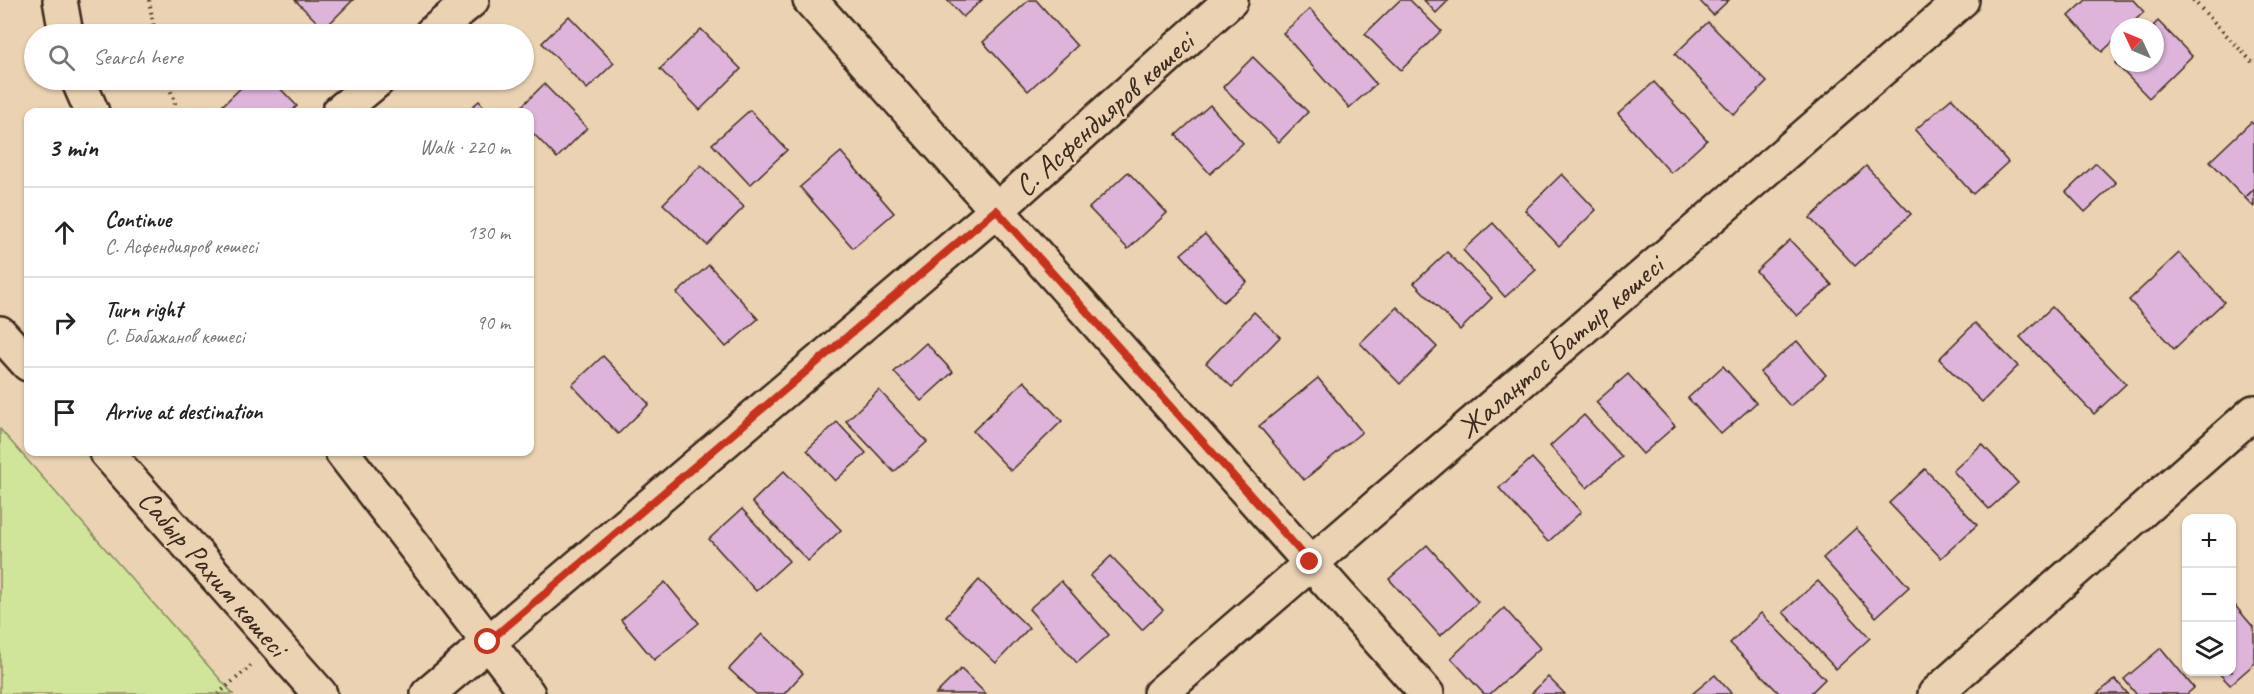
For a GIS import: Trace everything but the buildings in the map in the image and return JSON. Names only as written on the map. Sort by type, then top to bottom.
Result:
[{"type":"street","points":[[60,0],[64,24]]},
{"type":"street","points":[[443,24],[472,0]]},
{"type":"street","points":[[810,0],[1427,694]]},
{"type":"street","name":"С. Асфендияров көшесі","points":[[428,694],[996,210],[1231,0]]},
{"type":"street","name":"Жалаңтос Батыр көшесі","points":[[1160,694],[1962,0]]},
{"type":"street","points":[[82,90],[90,108]]},
{"type":"street","points":[[344,108],[366,90]]},
{"type":"street","points":[[0,333],[24,360]]},
{"type":"street","points":[[1935,694],[2254,412]]},
{"type":"street","name":"Сабыр Рахим көшесі","points":[[109,456],[320,694]]},
{"type":"street","points":[[345,456],[528,694]]},
{"type":"path","points":[[149,0],[153,24]]},
{"type":"path","points":[[2193,0],[2254,64]]},
{"type":"path","points":[[170,90],[177,108]]},
{"type":"path","points":[[218,694],[276,644]]},
{"type":"green space","points":[[0,429],[233,694],[0,694]]},
{"type":"route","points":[[488,642],[996,210],[1310,562]]}]
